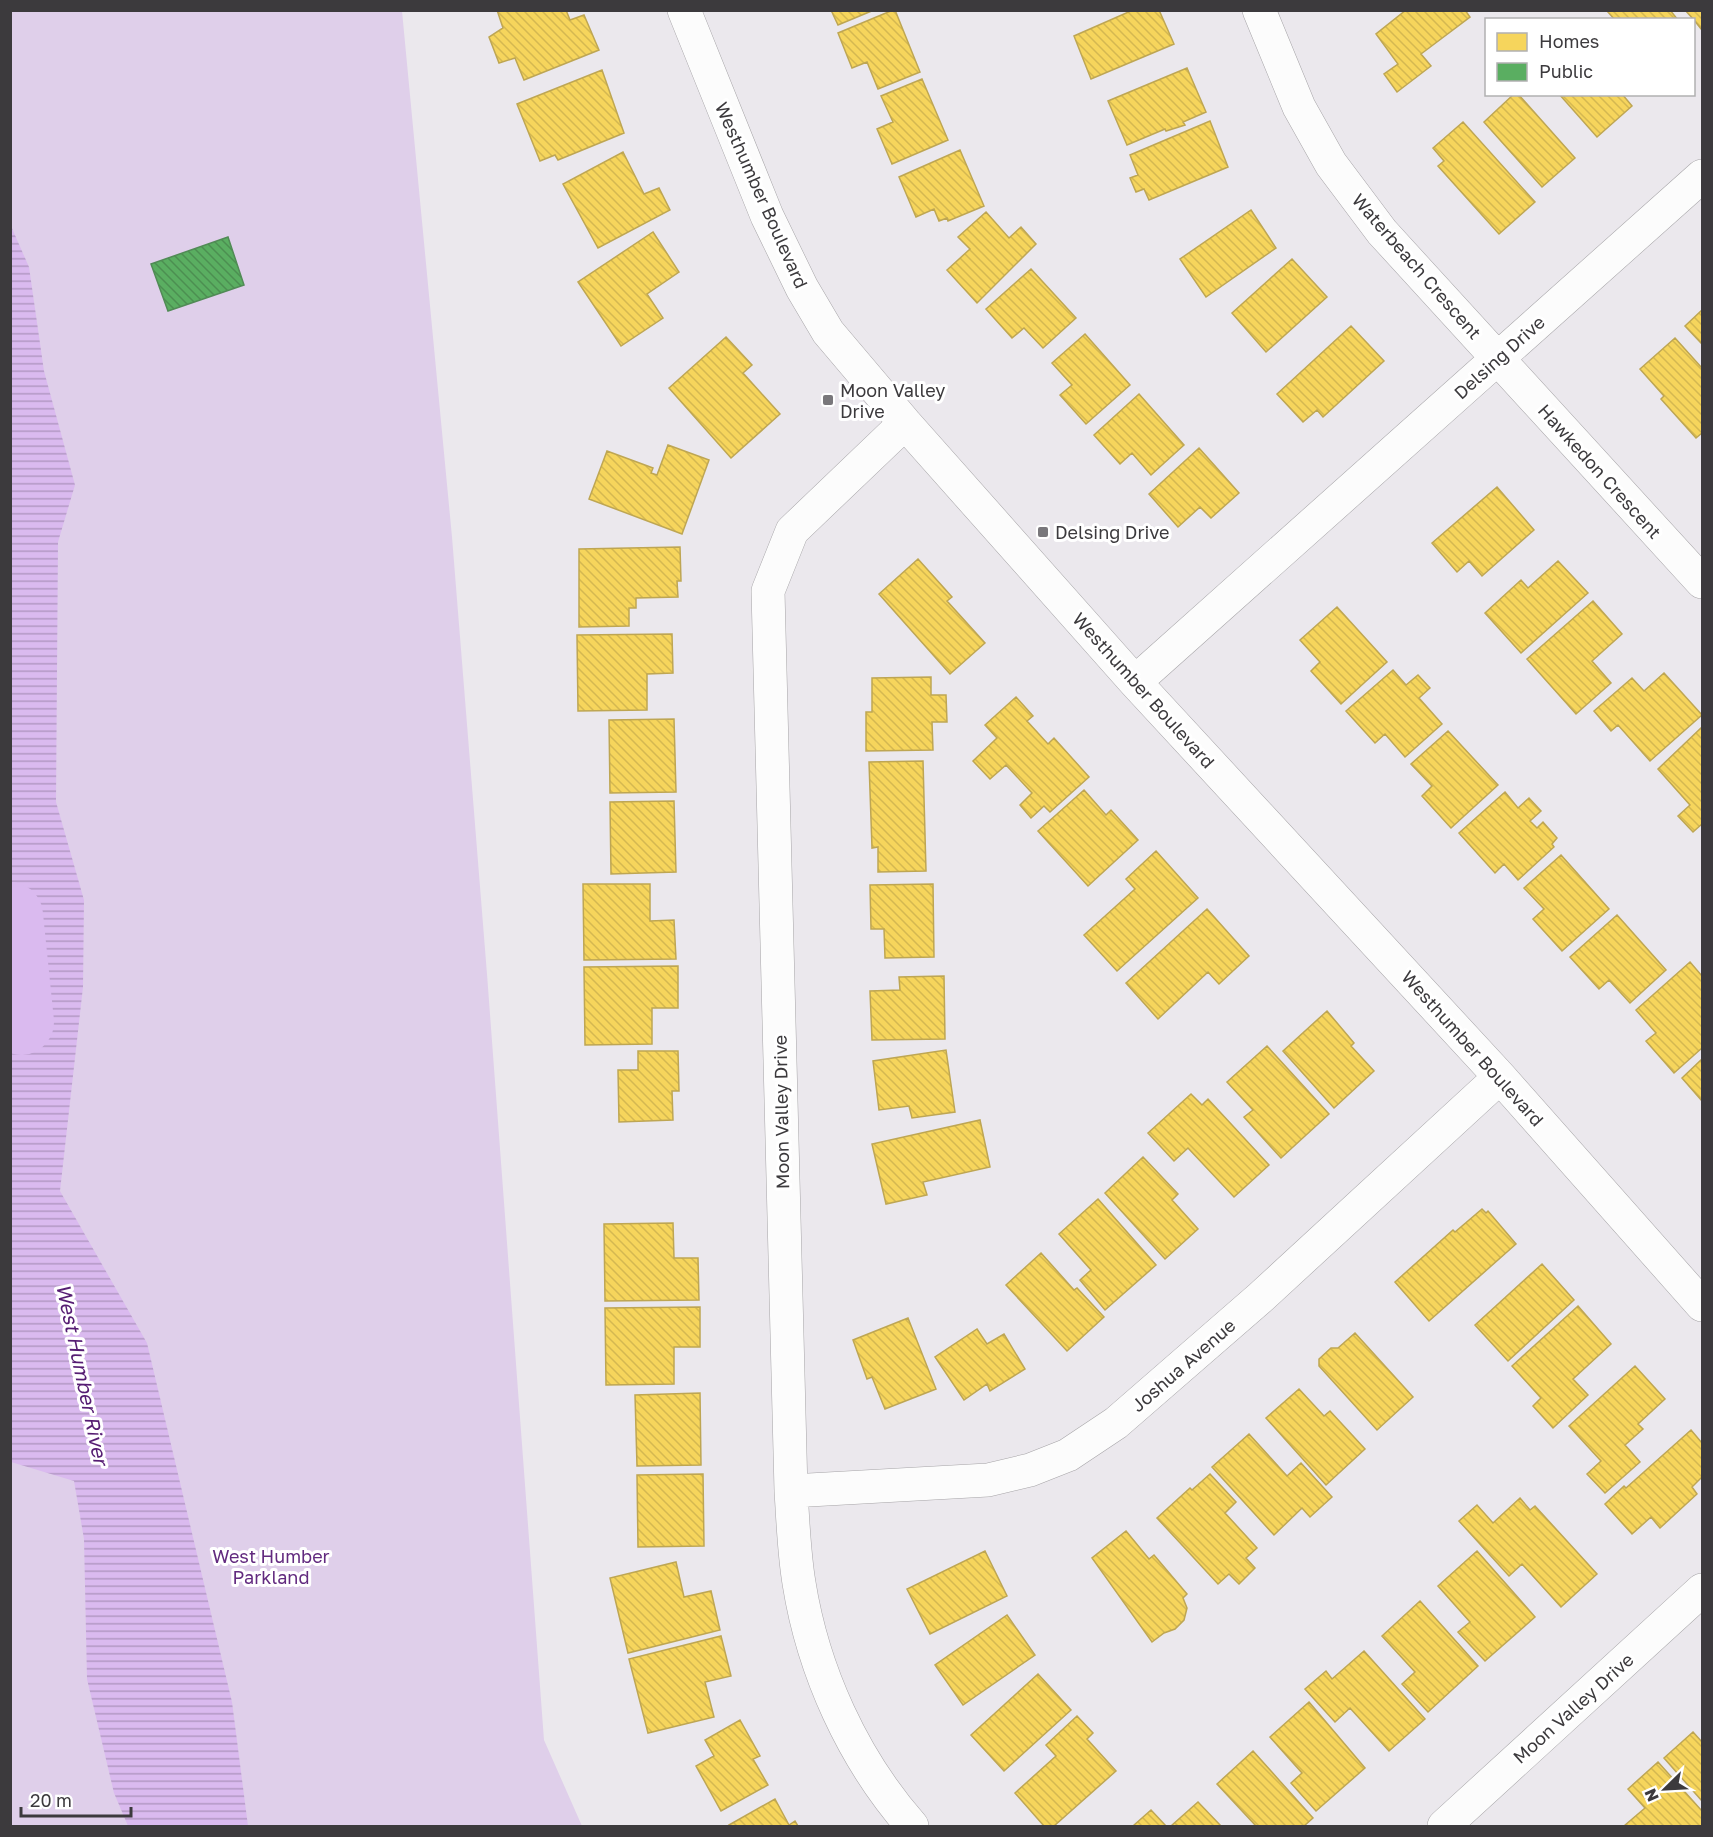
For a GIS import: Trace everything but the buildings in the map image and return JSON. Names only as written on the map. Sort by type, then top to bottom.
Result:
[{"type":"street","name":"Westhumber Boulevard","points":[[684,10],[767,216],[802,288],[828,332],[905,423],[1135,682],[1500,1077],[1702,1305]]},
{"type":"street","name":"Waterbeach Crescent","points":[[1259,10],[1299,107],[1331,164],[1382,232],[1498,359]]},
{"type":"street","name":"Delsing Drive","points":[[1135,682],[1702,176]]},
{"type":"street","name":"Hawkedon Crescent","points":[[1498,359],[1702,582]]},
{"type":"street","name":"Moon Valley Drive","points":[[905,423],[792,531],[768,591],[791,1491],[799,1583],[824,1679],[847,1730],[875,1779],[912,1827]]},
{"type":"street","name":"Joshua Avenue","points":[[791,1491],[988,1480],[1030,1470],[1068,1455],[1116,1424],[1261,1297],[1500,1077]]},
{"type":"street","name":"Moon Valley Drive","points":[[1444,1827],[1702,1590]]},
{"type":"green space","name":"West Humber Parkland","points":[[11,11],[402,11],[452,537],[544,1740],[582,1826],[11,1826]]},
{"type":"water","points":[[11,226],[29,267],[44,371],[75,485],[58,542],[56,802],[84,900],[83,987],[60,1191],[147,1343],[232,1702],[248,1826],[128,1826],[114,1793],[87,1679],[84,1539],[74,1481],[11,1462],[10,963],[13,956],[10,879]]},
{"type":"waterway","name":"West Humber River","points":[[10,915],[21,1022]]},
{"type":"place","name":"Moon Valley Drive","points":[[828,400]]},
{"type":"place","name":"Delsing Drive","points":[[1043,532]]}]
